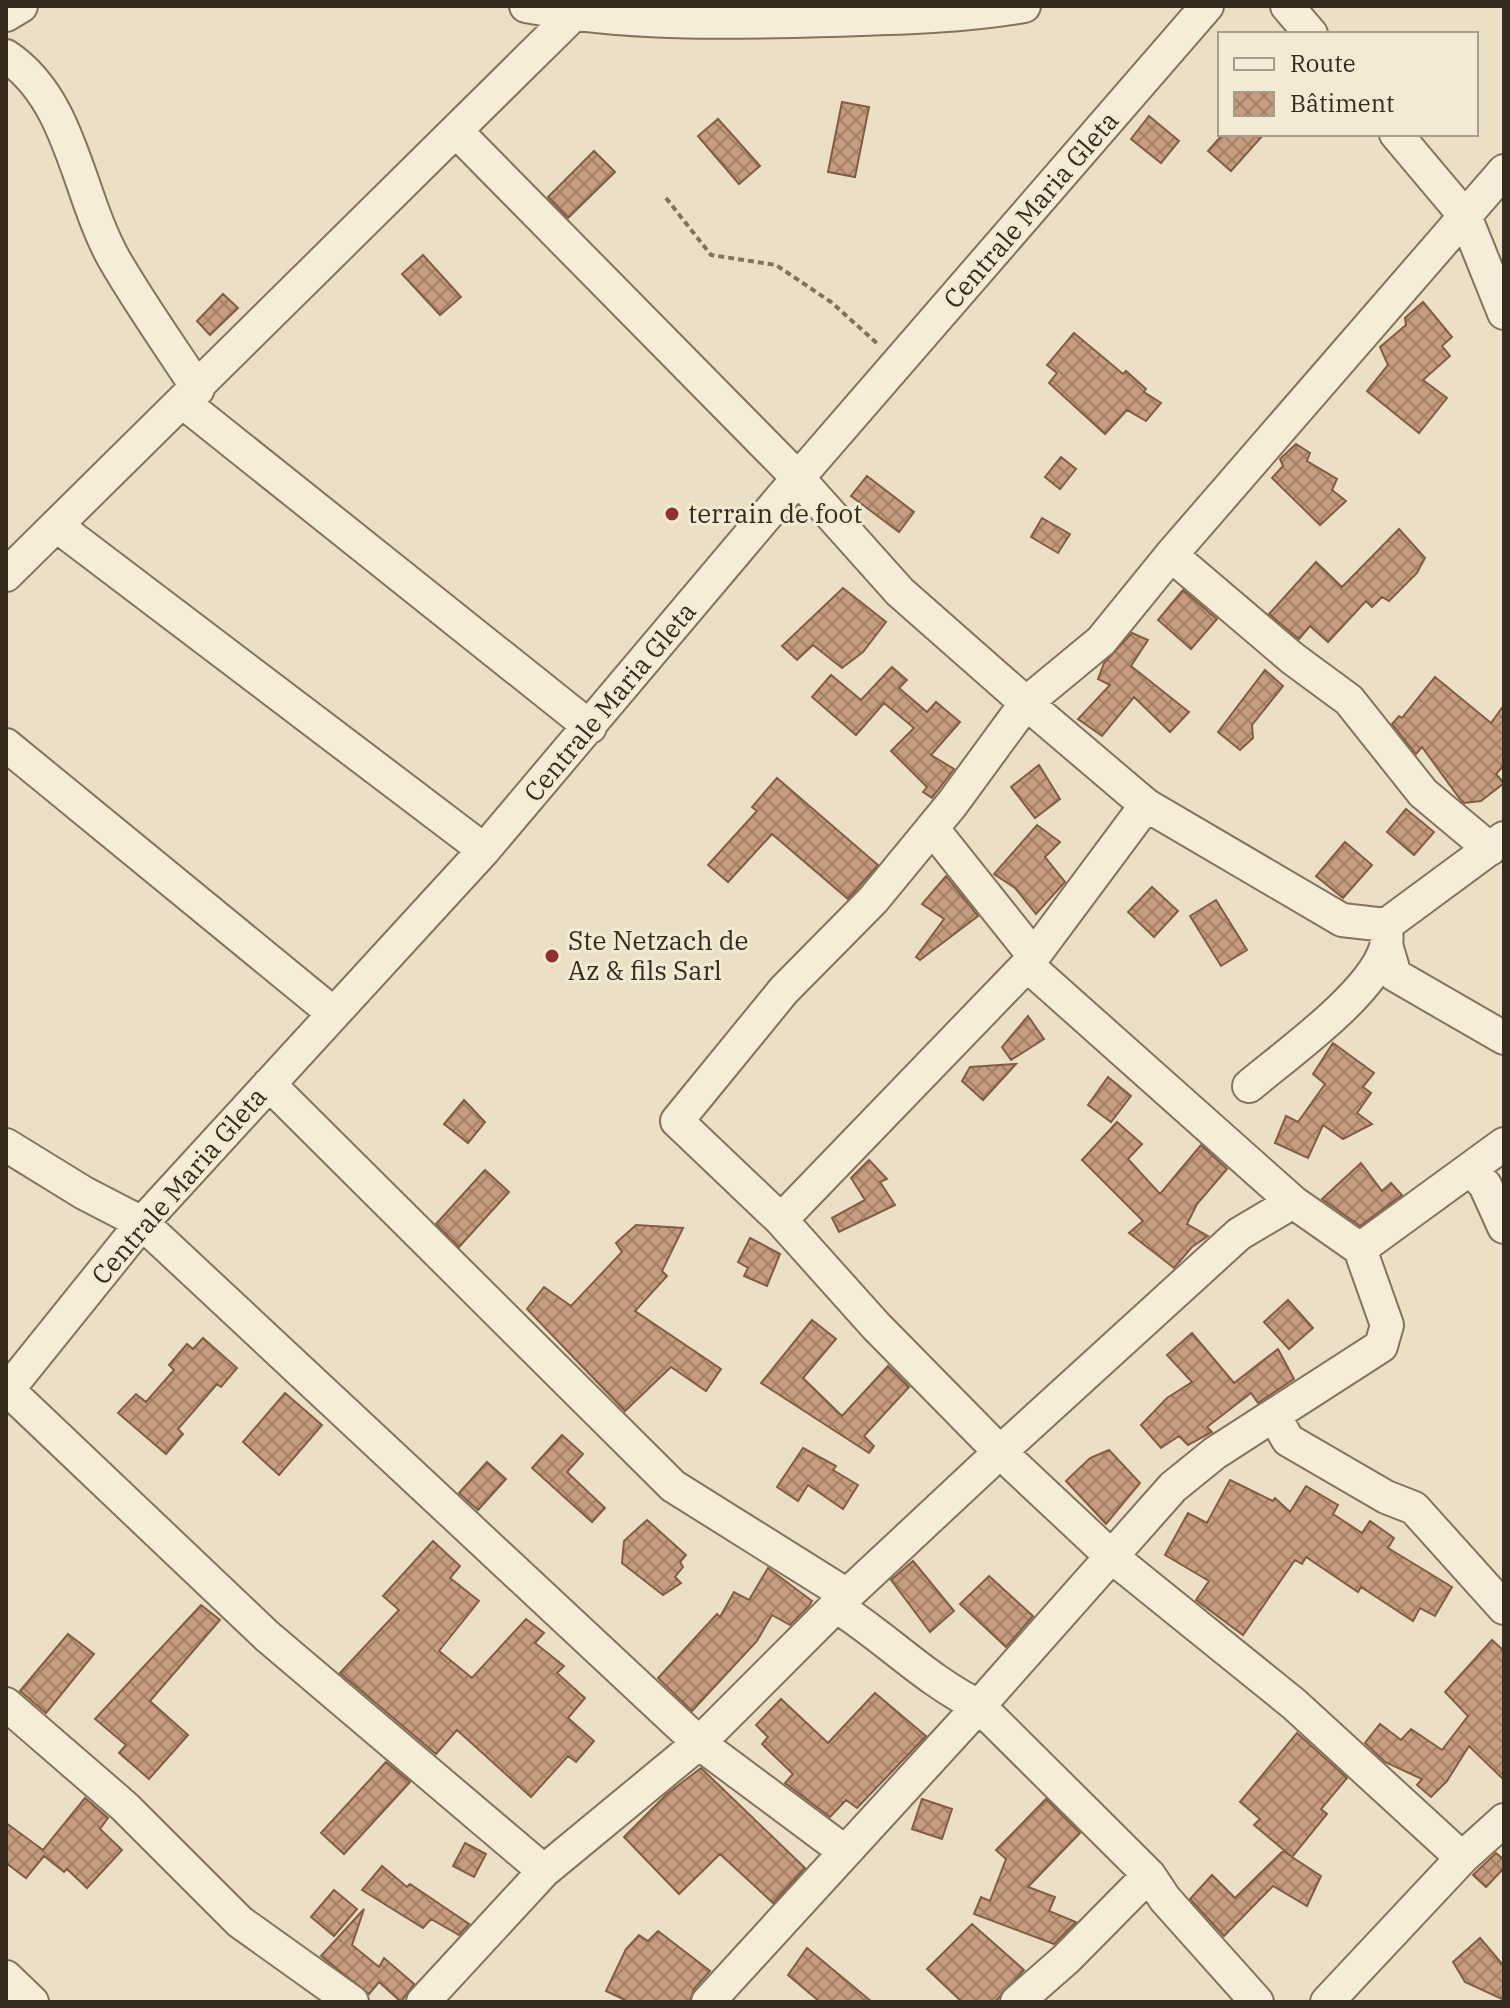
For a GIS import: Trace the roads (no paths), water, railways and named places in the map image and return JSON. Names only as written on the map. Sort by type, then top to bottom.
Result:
[{"type":"street","points":[[6,15],[21,6]]},
{"type":"street","points":[[526,6],[688,24],[944,16],[1024,6]]},
{"type":"street","name":"Centrale Maria Gleta","points":[[7,1390],[142,1223],[484,850],[798,478],[1207,6]]},
{"type":"street","points":[[1287,6],[1309,32]]},
{"type":"street","points":[[6,575],[458,133],[578,10]]},
{"type":"street","points":[[6,56],[24,68],[48,96],[113,257],[191,396],[590,727]]},
{"type":"street","points":[[458,133],[798,478],[900,592],[1026,703],[1146,805],[1342,920],[1386,936]]},
{"type":"street","points":[[1398,136],[1465,216],[1504,313]]},
{"type":"street","points":[[1462,1858],[1294,1704],[1112,1557],[1000,1452],[876,1326],[781,1220],[677,1121],[784,990],[873,900],[932,828],[1026,703],[1101,641],[1171,555],[1504,171]]},
{"type":"street","points":[[57,526],[484,850]]},
{"type":"street","points":[[1171,555],[1292,658],[1349,700],[1423,793],[1497,844],[1386,936],[1375,971],[1334,1013],[1249,1086]]},
{"type":"street","points":[[6,745],[333,1013]]},
{"type":"street","points":[[781,1220],[1031,961],[1146,805]]},
{"type":"street","points":[[708,2002],[979,1706],[1173,1487],[1215,1453],[1381,1346],[1387,1325],[1360,1249],[1293,1202],[1031,961],[932,828]]},
{"type":"street","points":[[1386,936],[1395,975],[1504,1038]]},
{"type":"street","points":[[269,1084],[673,1486],[842,1600],[865,1624],[949,1692],[979,1706],[1149,1875],[1165,1899],[1257,2002]]},
{"type":"street","points":[[1360,1249],[1504,1144]]},
{"type":"street","points":[[6,1145],[84,1193],[142,1223],[699,1743],[844,1851]]},
{"type":"street","points":[[1470,1169],[1485,1185],[1504,1227]]},
{"type":"street","points":[[423,2002],[544,1871],[699,1743],[842,1600],[1239,1234],[1293,1202]]},
{"type":"street","points":[[7,1390],[267,1636],[544,1871]]},
{"type":"street","points":[[1275,1417],[1288,1440],[1386,1497],[1414,1508],[1504,1608]]},
{"type":"street","points":[[6,1704],[125,1807],[240,1922],[352,2002]]},
{"type":"street","points":[[1327,2002],[1462,1858],[1504,1820]]},
{"type":"street","points":[[1017,2002],[1066,1959],[1149,1875]]},
{"type":"street","points":[[6,1977],[32,2002]]},
{"type":"place","name":"terrain de foot","points":[[672,514]]},
{"type":"place","name":"Ste Netzach de Az & fils Sarl","points":[[552,956]]}]
